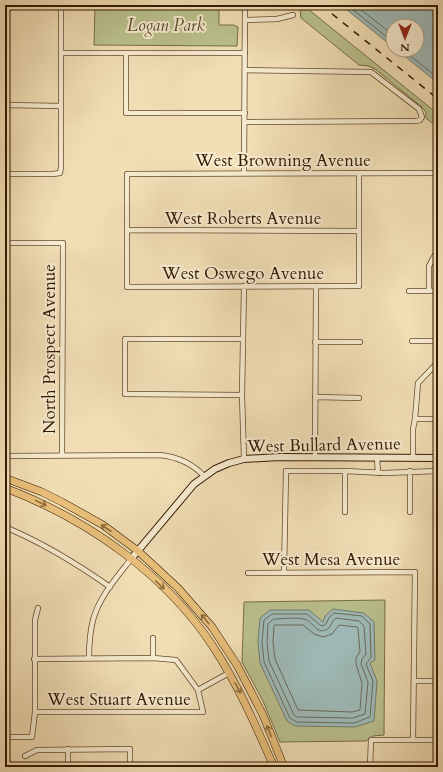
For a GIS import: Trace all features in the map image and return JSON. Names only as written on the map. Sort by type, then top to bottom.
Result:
[{"type":"main road","points":[[5,478],[42,492],[103,525],[138,551],[178,588],[212,627],[237,665],[263,715],[284,767]]},
{"type":"main road","points":[[5,488],[45,505],[89,528],[131,559],[179,604],[213,647],[229,672],[242,695],[274,767]]},
{"type":"street","points":[[5,174],[60,173],[62,5]]},
{"type":"street","points":[[244,173],[245,5]]},
{"type":"street","points":[[245,20],[277,20],[293,15]]},
{"type":"street","points":[[126,52],[126,113],[245,113]]},
{"type":"street","points":[[61,53],[245,53]]},
{"type":"street","points":[[245,70],[371,72],[419,109],[422,117],[417,121],[245,122]]},
{"type":"street","points":[[5,105],[61,106]]},
{"type":"street","points":[[359,173],[359,231]]},
{"type":"street","name":"West Browning Avenue","points":[[127,230],[127,174],[438,173]]},
{"type":"street","points":[[429,291],[429,266],[436,253],[438,229]]},
{"type":"street","name":"West Roberts Avenue","points":[[127,230],[359,231]]},
{"type":"street","name":"West Oswego Avenue","points":[[127,230],[127,286],[359,286],[359,231]]},
{"type":"street","name":"North Prospect Avenue","points":[[5,243],[62,243],[62,456]]},
{"type":"street","points":[[244,286],[242,395],[244,459]]},
{"type":"street","points":[[315,458],[316,286]]},
{"type":"street","points":[[409,291],[438,291]]},
{"type":"street","points":[[242,395],[125,394],[125,339],[243,339]]},
{"type":"street","points":[[412,341],[438,341]]},
{"type":"street","points":[[315,342],[360,342]]},
{"type":"street","points":[[413,458],[413,429],[418,383],[438,362]]},
{"type":"street","points":[[315,397],[358,398]]},
{"type":"street","points":[[415,419],[438,419]]},
{"type":"street","points":[[5,456],[160,455],[172,457],[192,465],[204,476]]},
{"type":"street","points":[[377,458],[378,473]]},
{"type":"street","name":"West Bullard Avenue","points":[[131,559],[194,484],[204,476],[229,463],[244,459],[438,458]]},
{"type":"street","name":"West Bullard Avenue","points":[[284,573],[286,471],[346,471],[378,473],[438,470]]},
{"type":"street","points":[[345,512],[346,471]]},
{"type":"street","points":[[410,471],[410,512]]},
{"type":"street","points":[[5,527],[59,553],[110,587]]},
{"type":"street","points":[[89,658],[90,635],[93,619],[110,587],[131,559]]},
{"type":"street","name":"West Mesa Avenue","points":[[248,573],[415,572],[414,681]]},
{"type":"street","points":[[5,737],[32,737],[34,712],[35,620],[38,608]]},
{"type":"street","points":[[153,638],[153,658]]},
{"type":"street","points":[[34,659],[153,658],[176,660],[198,690],[229,672]]},
{"type":"street","points":[[413,740],[414,681],[438,681]]},
{"type":"street","name":"West Stuart Avenue","points":[[34,712],[203,712],[198,690]]},
{"type":"street","points":[[370,767],[371,740],[438,740]]},
{"type":"street","points":[[68,749],[68,767]]},
{"type":"street","points":[[25,756],[37,750],[130,749],[130,767]]},
{"type":"green space","name":"Logan Park","points":[[95,5],[219,5],[219,25],[234,25],[238,27],[237,46],[94,45]]},
{"type":"green space","points":[[294,5],[303,5],[438,114],[438,128],[426,118],[426,112],[422,107],[375,69],[368,66],[359,65],[301,18],[300,9]]},
{"type":"green space","points":[[385,600],[384,735],[373,736],[366,741],[280,742],[263,701],[242,662],[244,602]]},
{"type":"water","points":[[341,5],[438,5],[438,83],[407,58],[425,58],[425,18],[385,18],[385,41]]},
{"type":"water","points":[[333,609],[364,613],[374,622],[375,660],[370,663],[377,681],[374,721],[355,727],[295,726],[287,721],[260,663],[258,642],[260,618],[270,610],[309,610],[323,622],[325,616]]},
{"type":"railway","points":[[321,5],[438,99]]}]
